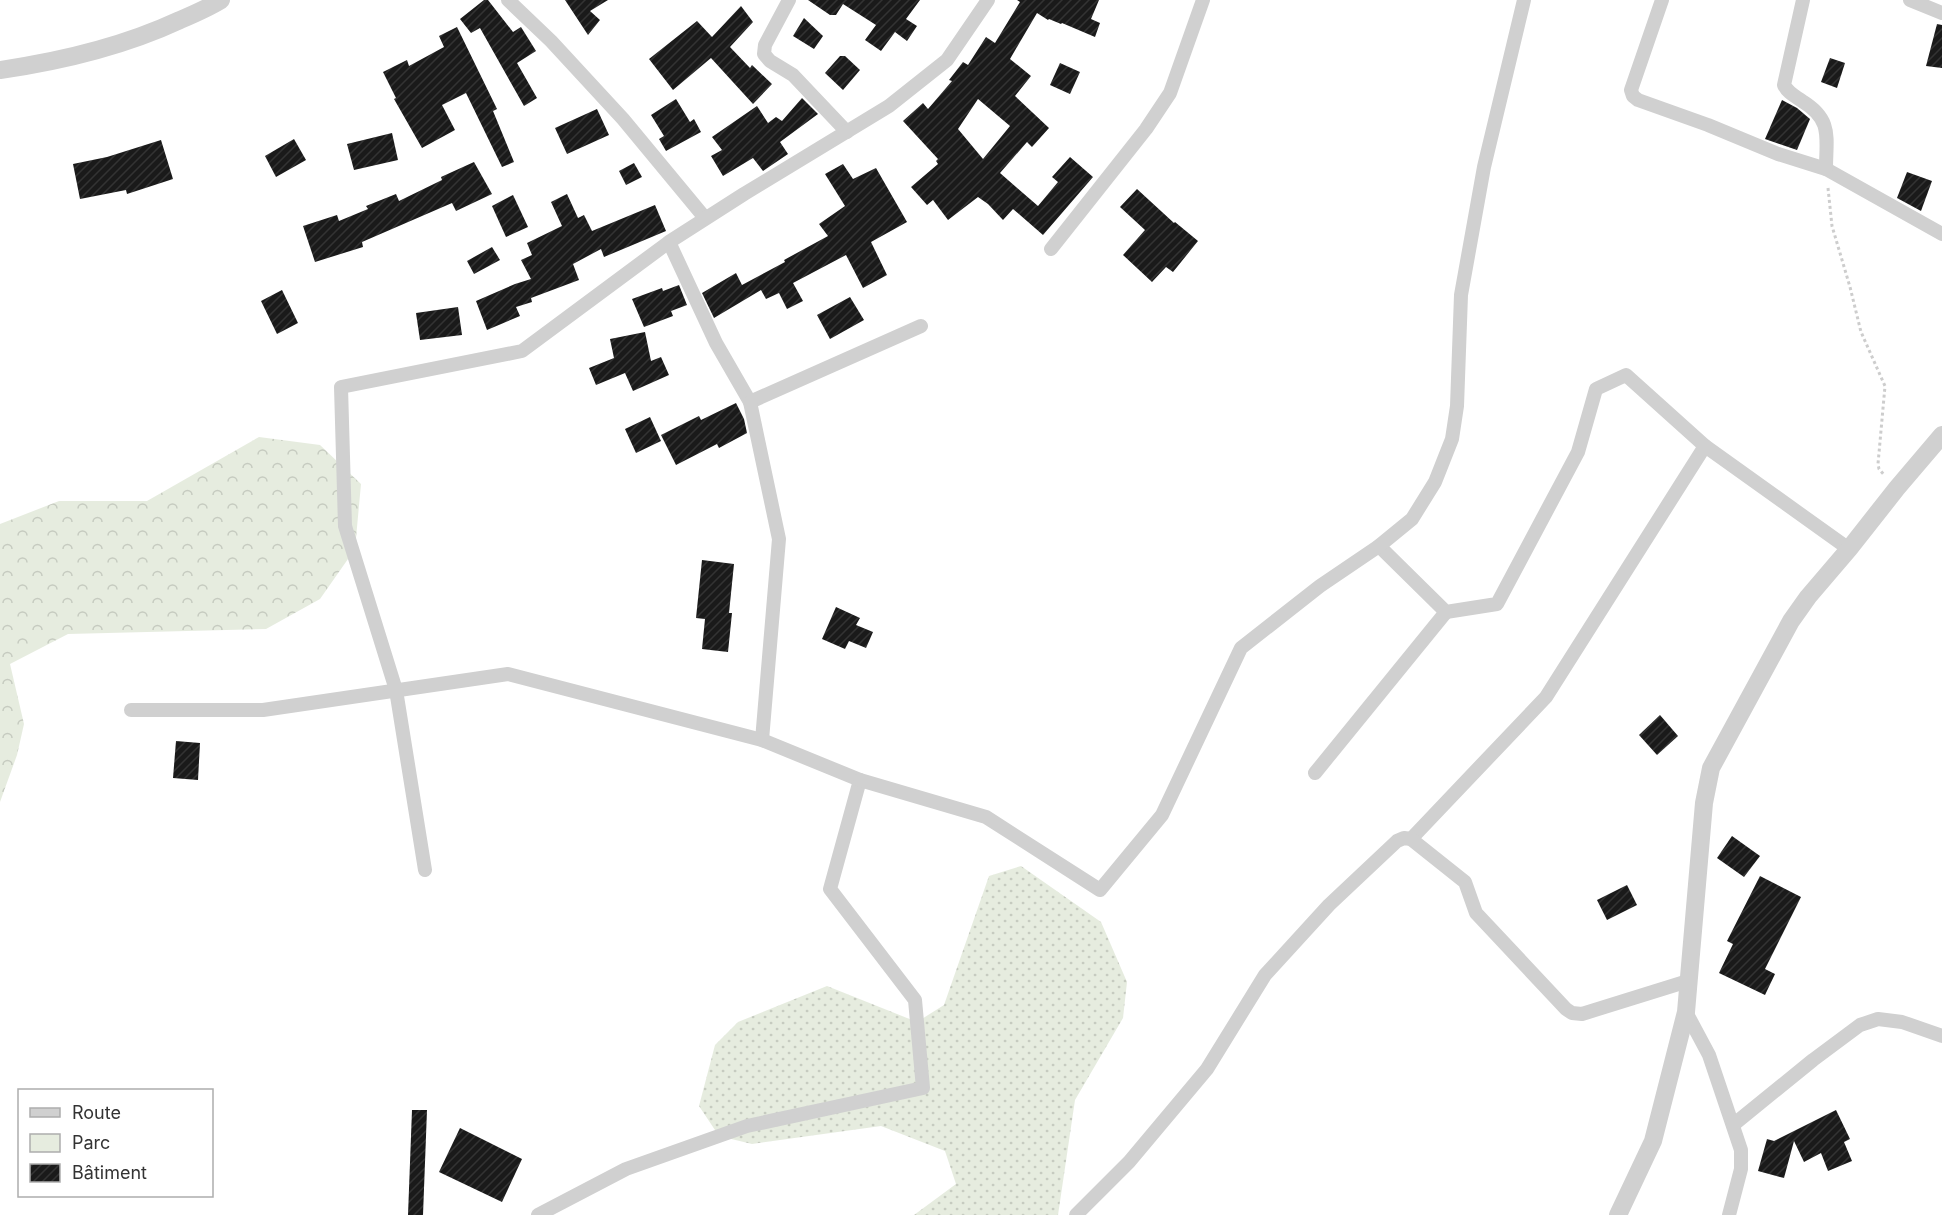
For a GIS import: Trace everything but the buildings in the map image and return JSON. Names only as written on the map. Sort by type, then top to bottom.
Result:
[{"type":"street","points":[[0,70],[90,53],[158,30],[221,0]]},
{"type":"street","points":[[508,0],[551,41],[623,119],[705,218]]},
{"type":"street","points":[[789,0],[765,45],[764,54],[770,62],[793,75],[847,132]]},
{"type":"street","points":[[425,870],[396,690],[345,526],[341,387],[522,351],[705,218],[890,106],[947,60],[988,0]]},
{"type":"street","points":[[1051,249],[1146,129],[1170,93],[1203,0]]},
{"type":"street","points":[[131,710],[263,710],[508,674],[762,740],[860,780],[986,817],[1100,890],[1162,815],[1241,648],[1320,586],[1378,546],[1412,519],[1435,482],[1452,439],[1457,406],[1461,295],[1484,166],[1524,0]]},
{"type":"street","points":[[1662,0],[1631,90],[1633,96],[1638,100],[1708,125],[1778,154],[1826,169],[1942,234]]},
{"type":"street","points":[[1803,0],[1784,85],[1786,90],[1812,107],[1825,123],[1826,169]]},
{"type":"street","points":[[1910,0],[1942,13]]},
{"type":"street","points":[[669,242],[716,343],[750,402],[779,539],[762,740]]},
{"type":"street","points":[[750,402],[921,326]]},
{"type":"street","points":[[1315,773],[1446,612],[1497,604],[1578,452],[1596,389],[1626,375],[1706,446],[1849,549]]},
{"type":"street","points":[[1618,1215],[1653,1141],[1686,1012],[1704,803],[1711,768],[1791,621],[1808,597],[1942,435]]},
{"type":"street","points":[[1411,839],[1546,697],[1706,446]]},
{"type":"street","points":[[1378,546],[1446,612]]},
{"type":"street","points":[[538,1215],[626,1168],[747,1126],[923,1088],[915,1000],[830,889],[860,780]]},
{"type":"street","points":[[1076,1215],[1129,1162],[1206,1069],[1265,975],[1329,905],[1397,841],[1404,838],[1411,839],[1465,882],[1476,913],[1566,1010],[1582,1014],[1688,981]]},
{"type":"street","points":[[1686,1012],[1709,1055],[1741,1150],[1741,1169],[1729,1215]]},
{"type":"street","points":[[1733,1125],[1860,1025],[1878,1019],[1902,1022],[1942,1036]]},
{"type":"path","points":[[1826,169],[1832,226],[1861,332],[1885,386],[1878,464],[1881,472],[1897,488]]},
{"type":"green space","points":[[259,437],[320,445],[361,484],[355,549],[320,599],[266,629],[68,634],[10,664],[24,724],[17,755],[0,802],[0,524],[59,501],[147,501]]},
{"type":"green space","points":[[1021,866],[1101,922],[1127,982],[1123,1018],[1075,1100],[1058,1215],[914,1215],[956,1184],[945,1151],[881,1126],[752,1144],[719,1136],[699,1106],[715,1045],[738,1022],[827,986],[917,1022],[944,1005],[989,876]]}]
